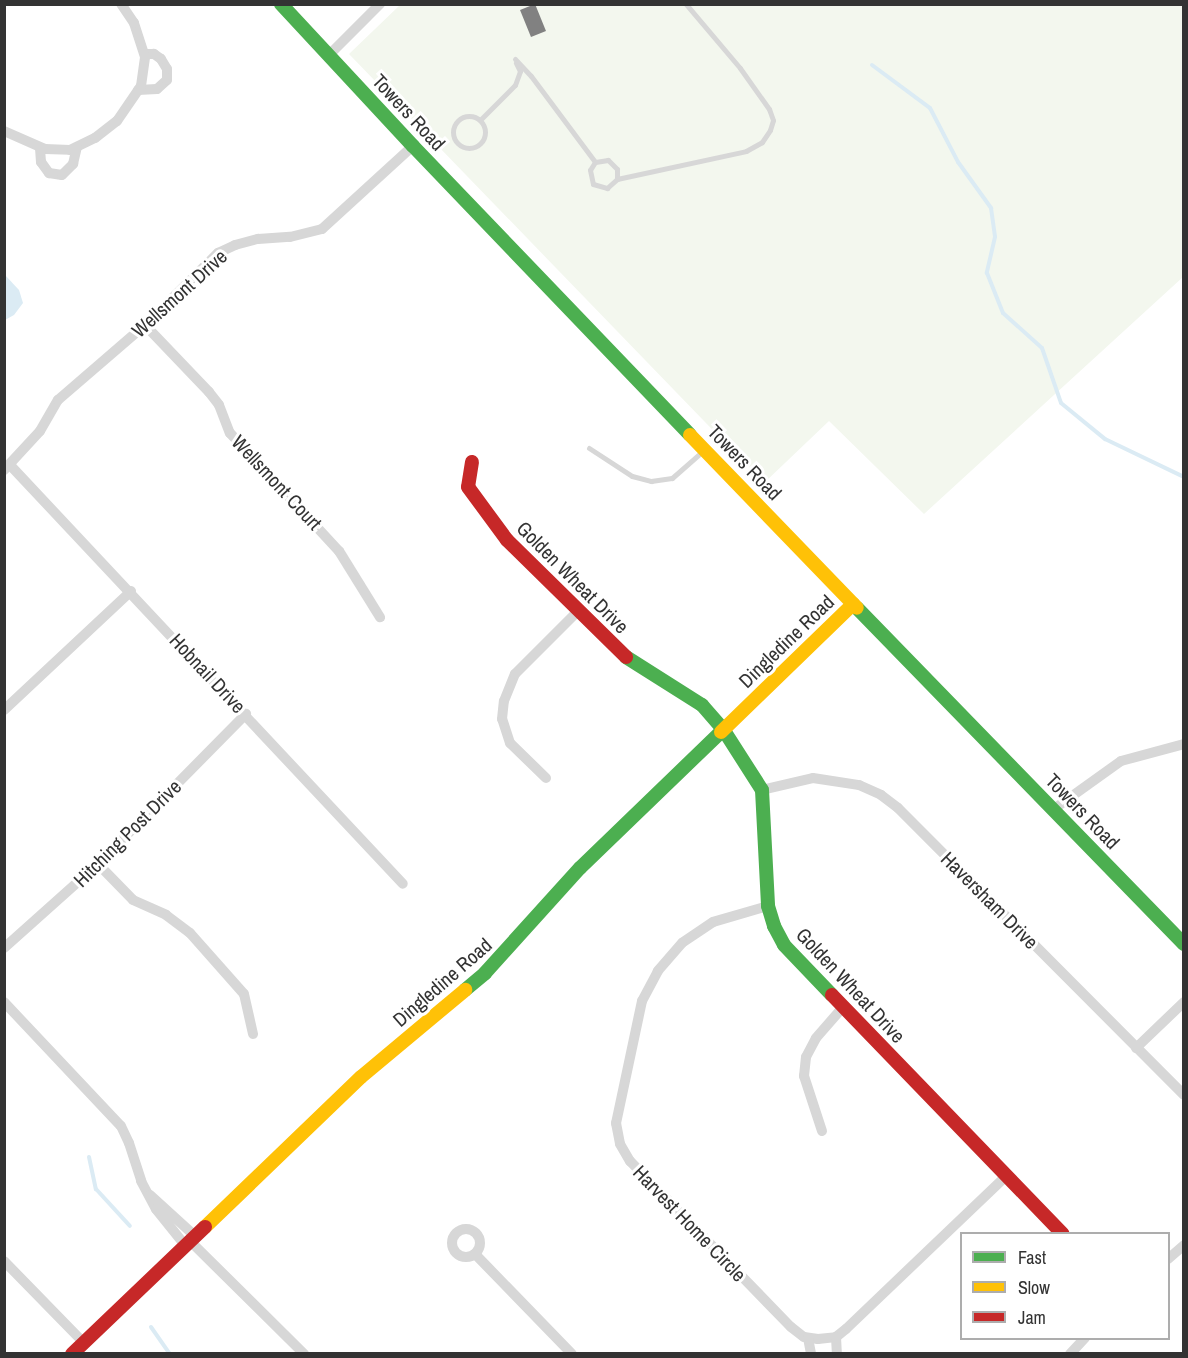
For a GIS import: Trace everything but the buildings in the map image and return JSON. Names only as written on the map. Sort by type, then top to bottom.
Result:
[{"type":"street","points":[[4,130],[40,148],[70,150],[95,138],[117,121],[138,90],[145,54],[134,23],[121,4]]},
{"type":"street","name":"Towers Road","points":[[281,4],[330,54],[413,146],[853,604],[1184,944]]},
{"type":"street","points":[[330,54],[380,4]]},
{"type":"street","points":[[138,90],[157,89],[167,80],[167,69],[161,59],[154,54],[145,54]]},
{"type":"street","name":"Wellsmont Drive","points":[[7,467],[40,431],[58,400],[145,325],[218,253],[235,245],[258,239],[291,237],[322,229],[413,146]]},
{"type":"street","points":[[40,148],[41,162],[49,173],[62,175],[73,164],[77,147]]},
{"type":"street","name":"Wellsmont Court","points":[[145,325],[209,392],[219,405],[230,433],[339,550],[380,617]]},
{"type":"street","name":"Golden Wheat Drive","points":[[472,462],[468,487],[507,540],[577,612],[624,656],[702,705],[723,729],[762,790],[768,906],[774,926],[784,945],[1005,1176],[1062,1232]]},
{"type":"street","name":"Hobnail Drive","points":[[7,467],[131,591],[403,884]]},
{"type":"street","points":[[4,710],[131,591]]},
{"type":"street","name":"Dingledine Road","points":[[72,1353],[361,1077],[485,973],[580,868],[853,604]]},
{"type":"street","points":[[546,778],[510,743],[502,719],[504,701],[515,674],[577,612]]},
{"type":"street","name":"Hitching Post Drive","points":[[4,948],[98,864],[246,714]]},
{"type":"street","points":[[1054,809],[1122,761],[1184,744]]},
{"type":"street","name":"Haversham Drive","points":[[762,790],[813,778],[859,785],[881,795],[898,808],[1184,1095]]},
{"type":"street","points":[[98,864],[133,900],[166,915],[190,933],[244,994],[253,1034]]},
{"type":"street","name":"Harvest Home Circle","points":[[768,906],[713,922],[682,942],[658,971],[642,1001],[616,1124],[620,1143],[630,1161],[791,1327],[808,1338]]},
{"type":"street","points":[[4,1002],[121,1126],[141,1181],[150,1195],[189,1240],[304,1353]]},
{"type":"street","points":[[1136,1048],[1184,1002]]},
{"type":"street","points":[[822,1131],[804,1077],[806,1057],[816,1038],[843,1007]]},
{"type":"street","points":[[811,1353],[808,1338],[836,1337],[1005,1176]]},
{"type":"street","points":[[1170,1257],[1184,1245]]},
{"type":"street","points":[[475,1254],[572,1353]]},
{"type":"street","points":[[4,1261],[83,1342]]},
{"type":"street","points":[[836,1337],[837,1353]]},
{"type":"street","points":[[1070,1353],[1083,1340]]},
{"type":"lane","points":[[595,162],[590,175],[597,187],[611,186],[617,179],[746,151],[762,142],[770,130],[772,120],[769,109],[740,68],[686,4]]},
{"type":"lane","points":[[480,120],[519,79],[520,71],[514,59],[531,76],[595,162]]},
{"type":"lane","points":[[471,116],[480,120],[485,129],[480,143],[466,147],[458,142],[454,128],[460,119],[471,116]]},
{"type":"lane","points":[[595,162],[603,160],[612,162],[617,169],[617,179]]},
{"type":"lane","points":[[589,448],[632,476],[642,480],[662,482],[683,471],[705,449]]},
{"type":"shaded area","points":[[400,5],[1183,5],[1183,277],[924,514],[829,421],[764,483],[349,54]]},
{"type":"shaded area","points":[[5,275],[19,290],[23,303],[14,315],[5,320]]},
{"type":"waterway","points":[[872,65],[930,108],[958,162],[991,208],[995,237],[987,273],[1003,313],[1042,348],[1061,403],[1105,439],[1184,477]]},
{"type":"waterway","points":[[89,1157],[96,1189],[130,1226]]},
{"type":"waterway","points":[[151,1327],[170,1354]]},
{"type":"traffic: fast","points":[[281,4],[413,146],[690,435]]},
{"type":"traffic: fast","points":[[857,608],[1184,944]]},
{"type":"traffic: fast","points":[[626,657],[702,705],[723,729],[762,790],[768,906],[774,926],[784,945],[832,995]]},
{"type":"traffic: fast","points":[[465,990],[485,973],[580,868],[721,732]]},
{"type":"traffic: slow","points":[[690,435],[857,608]]},
{"type":"traffic: slow","points":[[721,732],[853,604]]},
{"type":"traffic: slow","points":[[205,1227],[361,1077],[465,990]]},
{"type":"traffic: jam","points":[[472,462],[468,487],[507,540],[626,657]]},
{"type":"traffic: jam","points":[[832,995],[1061,1232]]},
{"type":"traffic: jam","points":[[72,1354],[205,1227]]}]
